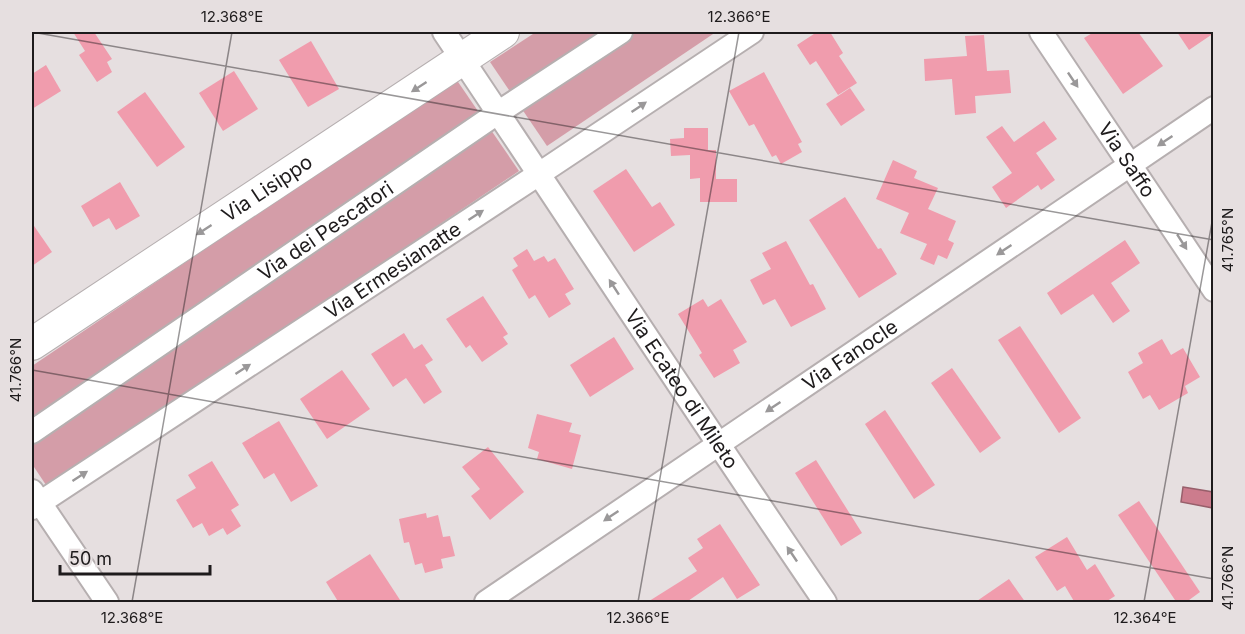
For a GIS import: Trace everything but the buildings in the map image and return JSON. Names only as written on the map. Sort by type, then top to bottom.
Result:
[{"type":"street","name":"Via Ecateo di Mileto","points":[[444,32],[825,603]]},
{"type":"street","name":"Via Lisippo","points":[[32,344],[503,32]]},
{"type":"street","name":"Via dei Pescatori","points":[[32,432],[499,112],[621,32]]},
{"type":"street","name":"Via Ermesianatte","points":[[34,500],[539,174],[752,32]]},
{"type":"street","name":"Via Saffo","points":[[1041,32],[1214,290]]},
{"type":"street","name":"Via Fanocle","points":[[486,603],[1214,108]]},
{"type":"street","points":[[34,500],[107,603]]},
{"type":"shaded area","points":[[536,32],[716,32],[547,146],[490,62]]},
{"type":"shaded area","points":[[456,79],[519,171],[48,488],[32,464],[32,366]]},
{"type":"shaded area","points":[[1183,487],[1213,492],[1213,508],[1181,502]]}]
